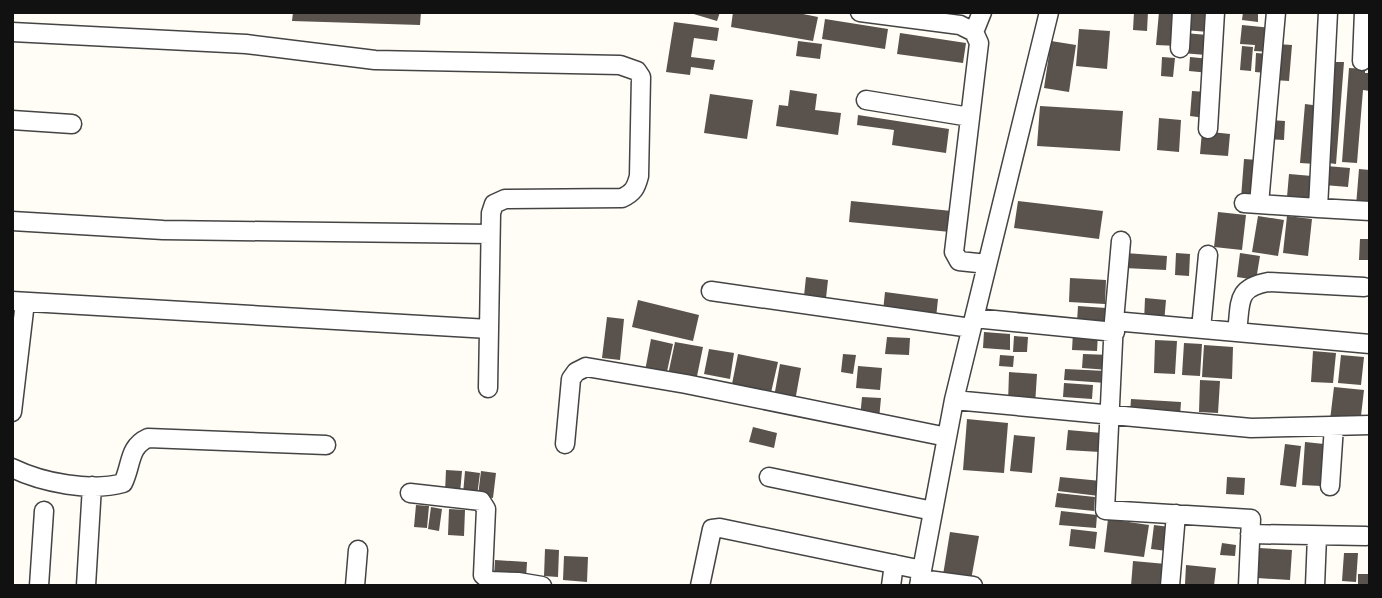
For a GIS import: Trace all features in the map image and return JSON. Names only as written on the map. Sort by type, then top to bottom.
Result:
[{"type":"street","points":[[860,12],[960,25],[974,32],[979,44],[954,252],[959,261],[987,264]]},
{"type":"street","points":[[974,32],[982,12]]},
{"type":"street","points":[[920,578],[954,400],[1049,12]]},
{"type":"street","points":[[1180,48],[1182,12]]},
{"type":"street","points":[[1208,130],[1215,12]]},
{"type":"street","points":[[1276,12],[1251,204],[1370,211]]},
{"type":"street","points":[[1318,208],[1328,12]]},
{"type":"street","points":[[1362,61],[1364,12]]},
{"type":"street","points":[[12,32],[246,44],[374,60],[620,65],[637,71],[641,77],[639,176],[636,187],[630,194],[622,198],[499,200],[491,213],[488,388]]},
{"type":"street","points":[[866,100],[970,117]]},
{"type":"street","points":[[12,120],[72,124]]},
{"type":"street","points":[[12,221],[163,230],[490,234]]},
{"type":"street","points":[[1121,241],[1105,510],[1251,519],[1248,586]]},
{"type":"street","points":[[1201,329],[1208,256]]},
{"type":"street","points":[[1237,332],[1242,297],[1246,289],[1255,285],[1268,282],[1364,287]]},
{"type":"street","points":[[711,291],[973,323],[1201,329],[1370,344]]},
{"type":"street","points":[[12,412],[19,302],[489,329]]},
{"type":"street","points":[[565,444],[571,379],[576,372],[586,367],[686,384],[947,437]]},
{"type":"street","points":[[954,400],[1111,417],[1251,428],[1370,425]]},
{"type":"street","points":[[1330,486],[1334,426]]},
{"type":"street","points":[[12,468],[27,475],[104,488],[123,483],[131,467],[131,454],[136,443],[148,438],[326,445]]},
{"type":"street","points":[[769,477],[933,511]]},
{"type":"street","points":[[86,586],[92,486]]},
{"type":"street","points":[[410,493],[481,501],[486,509],[483,575],[490,581],[542,586]]},
{"type":"street","points":[[39,586],[44,511]]},
{"type":"street","points":[[1170,586],[1176,514]]},
{"type":"street","points":[[700,586],[712,529],[720,528],[894,564],[920,578],[973,586]]},
{"type":"street","points":[[1250,534],[1366,536]]},
{"type":"street","points":[[1315,586],[1317,536]]},
{"type":"street","points":[[355,586],[358,550]]},
{"type":"street","points":[[891,586],[894,564]]},
{"type":"building","points":[[293,12],[421,12],[420,25],[292,21]]},
{"type":"building","points":[[687,12],[720,12],[717,21]]},
{"type":"building","points":[[733,12],[793,12],[818,17],[813,41],[731,27]]},
{"type":"building","points":[[1134,12],[1148,12],[1147,31],[1133,30]]},
{"type":"building","points":[[1159,12],[1181,12],[1178,46],[1156,45]]},
{"type":"building","points":[[1185,12],[1211,12],[1209,32],[1184,30]]},
{"type":"building","points":[[1243,12],[1258,12],[1258,22],[1242,20]]},
{"type":"building","points":[[825,19],[888,29],[885,49],[822,39]]},
{"type":"building","points":[[674,22],[719,28],[717,41],[694,38],[691,57],[715,60],[713,70],[691,67],[690,75],[666,72]]},
{"type":"building","points":[[1242,25],[1273,28],[1271,52],[1254,51],[1255,45],[1240,44]]},
{"type":"building","points":[[1079,29],[1110,31],[1107,69],[1076,66]]},
{"type":"building","points":[[900,33],[966,43],[963,63],[897,54]]},
{"type":"building","points":[[1184,33],[1208,35],[1206,55],[1182,53]]},
{"type":"building","points":[[798,41],[822,44],[820,59],[796,56]]},
{"type":"building","points":[[1051,41],[1076,45],[1069,92],[1044,88]]},
{"type":"building","points":[[1277,44],[1292,45],[1289,81],[1274,80]]},
{"type":"building","points":[[1242,46],[1253,47],[1251,71],[1240,70]]},
{"type":"building","points":[[1256,53],[1268,54],[1267,73],[1255,72]]},
{"type":"building","points":[[1162,57],[1175,58],[1173,77],[1161,76]]},
{"type":"building","points":[[1190,57],[1210,59],[1209,73],[1189,71]]},
{"type":"building","points":[[1332,62],[1344,62],[1336,164],[1328,163]]},
{"type":"building","points":[[1349,68],[1365,69],[1365,73],[1370,73],[1370,91],[1363,90],[1357,163],[1342,162]]},
{"type":"building","points":[[790,90],[817,94],[815,110],[841,113],[838,135],[776,126],[779,105],[788,106]]},
{"type":"building","points":[[1192,91],[1207,92],[1205,118],[1190,116]]},
{"type":"building","points":[[710,94],[753,100],[747,139],[704,133]]},
{"type":"building","points":[[1305,104],[1320,106],[1316,164],[1300,163]]},
{"type":"building","points":[[1040,106],[1123,111],[1120,151],[1037,146]]},
{"type":"building","points":[[858,115],[949,129],[946,153],[892,145],[894,130],[857,125]]},
{"type":"building","points":[[1159,118],[1181,120],[1179,152],[1157,150]]},
{"type":"building","points":[[1269,120],[1285,121],[1284,140],[1268,139]]},
{"type":"building","points":[[1202,131],[1230,134],[1228,156],[1200,154]]},
{"type":"building","points":[[1244,159],[1258,160],[1255,199],[1241,198]]},
{"type":"building","points":[[1326,166],[1350,168],[1348,187],[1324,185]]},
{"type":"building","points":[[1359,169],[1370,170],[1370,207],[1356,206]]},
{"type":"building","points":[[1289,174],[1312,176],[1310,199],[1287,197]]},
{"type":"building","points":[[851,201],[952,211],[950,232],[849,222]]},
{"type":"building","points":[[1018,201],[1103,211],[1099,239],[1014,228]]},
{"type":"building","points":[[1218,212],[1246,215],[1242,250],[1214,247]]},
{"type":"building","points":[[1258,216],[1284,220],[1278,256],[1252,252]]},
{"type":"building","points":[[1287,216],[1312,219],[1308,256],[1283,253]]},
{"type":"building","points":[[1360,239],[1370,239],[1370,260],[1359,260]]},
{"type":"building","points":[[1125,253],[1167,256],[1166,270],[1124,268]]},
{"type":"building","points":[[1176,253],[1190,254],[1189,276],[1175,275]]},
{"type":"building","points":[[1240,253],[1260,256],[1256,280],[1237,277]]},
{"type":"building","points":[[806,277],[828,280],[826,298],[804,296]]},
{"type":"building","points":[[1070,278],[1106,280],[1105,304],[1069,302]]},
{"type":"building","points":[[885,292],[938,299],[936,318],[883,311]]},
{"type":"building","points":[[1145,298],[1166,300],[1164,323],[1144,322]]},
{"type":"building","points":[[638,300],[699,315],[693,341],[632,327]]},
{"type":"building","points":[[1078,306],[1106,308],[1105,323],[1077,322]]},
{"type":"building","points":[[607,317],[624,319],[620,360],[602,358]]},
{"type":"building","points":[[984,332],[1010,334],[1010,350],[983,348]]},
{"type":"building","points":[[1073,332],[1098,334],[1097,351],[1072,350]]},
{"type":"building","points":[[1014,336],[1028,337],[1027,352],[1013,352]]},
{"type":"building","points":[[887,337],[910,338],[909,355],[885,354]]},
{"type":"building","points":[[651,339],[673,344],[666,376],[645,371]]},
{"type":"building","points":[[1155,340],[1177,341],[1175,374],[1154,373]]},
{"type":"building","points":[[675,342],[703,347],[696,381],[668,375]]},
{"type":"building","points":[[1184,343],[1202,344],[1200,376],[1182,375]]},
{"type":"building","points":[[1204,345],[1233,347],[1232,379],[1202,377]]},
{"type":"building","points":[[709,349],[734,353],[730,379],[704,374]]},
{"type":"building","points":[[1313,351],[1336,353],[1333,383],[1311,382]]},
{"type":"building","points":[[738,354],[778,362],[770,397],[731,389]]},
{"type":"building","points":[[843,354],[856,355],[853,374],[841,372]]},
{"type":"building","points":[[1083,354],[1110,355],[1109,370],[1082,368]]},
{"type":"building","points":[[1000,355],[1014,356],[1013,367],[999,366]]},
{"type":"building","points":[[1341,355],[1364,357],[1361,385],[1338,383]]},
{"type":"building","points":[[780,364],[801,368],[795,401],[774,397]]},
{"type":"building","points":[[858,366],[882,368],[880,390],[856,388]]},
{"type":"building","points":[[1065,369],[1106,371],[1106,383],[1064,380]]},
{"type":"building","points":[[1009,372],[1037,374],[1035,405],[1008,403]]},
{"type":"building","points":[[1200,380],[1220,381],[1218,413],[1199,412]]},
{"type":"building","points":[[1064,383],[1093,385],[1092,399],[1063,397]]},
{"type":"building","points":[[1334,387],[1364,390],[1360,424],[1330,420]]},
{"type":"building","points":[[862,397],[881,398],[879,419],[860,418]]},
{"type":"building","points":[[1131,399],[1181,402],[1180,416],[1130,413]]},
{"type":"building","points":[[967,419],[1008,423],[1004,473],[963,470]]},
{"type":"building","points":[[753,427],[777,433],[774,448],[749,442]]},
{"type":"building","points":[[1068,430],[1102,433],[1100,452],[1066,450]]},
{"type":"building","points":[[1014,435],[1035,437],[1032,473],[1010,471]]},
{"type":"building","points":[[1305,442],[1324,444],[1321,486],[1302,485]]},
{"type":"building","points":[[1285,444],[1301,446],[1296,487],[1280,485]]},
{"type":"building","points":[[446,470],[462,471],[460,493],[445,492]]},
{"type":"building","points":[[465,471],[480,473],[477,496],[463,494]]},
{"type":"building","points":[[481,471],[496,473],[493,498],[478,496]]},
{"type":"building","points":[[1060,477],[1101,481],[1099,496],[1058,491]]},
{"type":"building","points":[[1227,477],[1245,478],[1244,495],[1226,494]]},
{"type":"building","points":[[1057,493],[1095,497],[1094,511],[1055,507]]},
{"type":"building","points":[[416,505],[429,506],[427,528],[414,527]]},
{"type":"building","points":[[431,507],[442,509],[439,531],[428,529]]},
{"type":"building","points":[[449,509],[465,510],[464,536],[448,535]]},
{"type":"building","points":[[1061,511],[1097,515],[1096,528],[1059,525]]},
{"type":"building","points":[[1108,519],[1149,525],[1144,557],[1104,552]]},
{"type":"building","points":[[1154,525],[1170,527],[1167,551],[1151,549]]},
{"type":"building","points":[[1071,529],[1097,532],[1095,549],[1069,546]]},
{"type":"building","points":[[950,532],[979,536],[971,580],[943,575]]},
{"type":"building","points":[[1222,543],[1236,545],[1235,556],[1220,555]]},
{"type":"building","points":[[1259,548],[1292,550],[1290,580],[1257,578]]},
{"type":"building","points":[[545,549],[559,550],[558,577],[544,576]]},
{"type":"building","points":[[1344,553],[1358,553],[1356,582],[1342,581]]},
{"type":"building","points":[[564,556],[588,557],[587,582],[563,580]]},
{"type":"building","points":[[495,560],[527,562],[526,579],[494,577]]},
{"type":"building","points":[[1133,561],[1166,564],[1163,586],[1131,586]]},
{"type":"building","points":[[1186,565],[1216,568],[1214,586],[1185,584]]},
{"type":"building","points":[[1358,574],[1370,574],[1370,586],[1358,586]]}]
